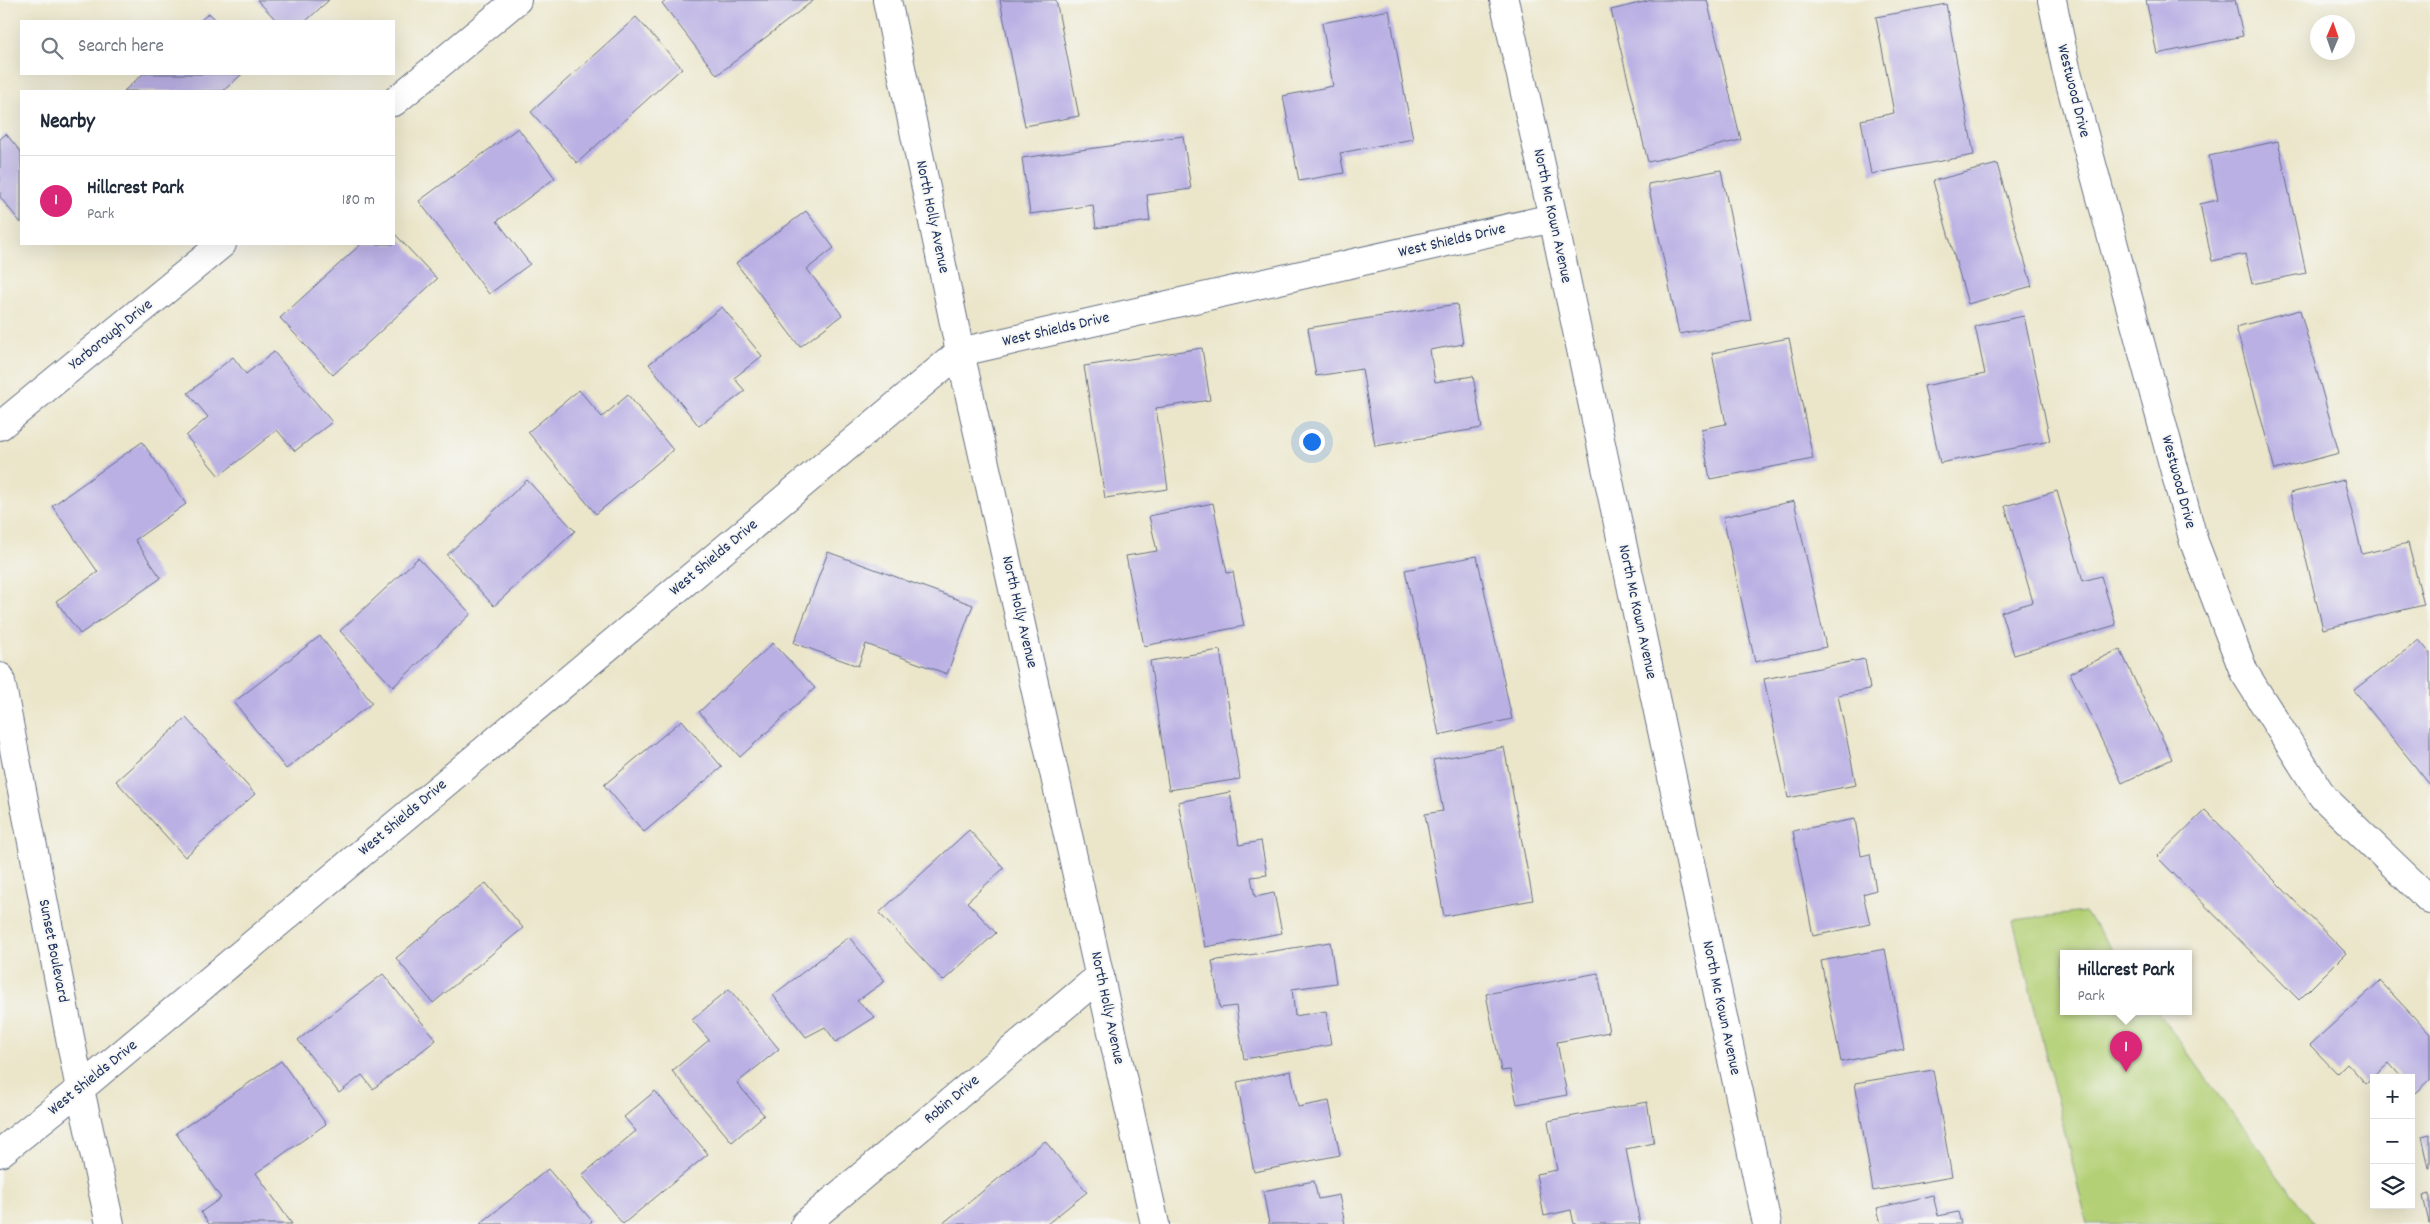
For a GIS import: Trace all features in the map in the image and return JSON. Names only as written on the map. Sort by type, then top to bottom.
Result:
[{"type":"street","points":[[395,101],[517,0]]},
{"type":"street","name":"North Holly Avenue","points":[[886,0],[960,352],[1155,1224]]},
{"type":"street","name":"North Mc Kown Avenue","points":[[1504,0],[1553,218],[1767,1224]]},
{"type":"street","name":"Westwood Drive","points":[[2052,0],[2066,68],[2194,542],[2244,672],[2323,797],[2430,900]]},
{"type":"street","name":"West Shields Drive","points":[[0,1153],[80,1089],[960,352],[1553,218]]},
{"type":"street","name":"Yarborough Drive","points":[[0,426],[221,245]]},
{"type":"street","name":"Sunset Boulevard","points":[[0,677],[80,1089],[110,1224]]},
{"type":"street","name":"Robin Drive","points":[[805,1224],[1100,976]]},
{"type":"green space","points":[[2085,912],[2113,950],[2060,950],[2060,1015],[2160,1015],[2314,1224],[2087,1224],[2013,920]]},
{"type":"building","points":[[257,0],[329,0],[307,20],[276,20]]},
{"type":"building","points":[[666,0],[814,0],[717,75],[662,3]]},
{"type":"building","points":[[1000,0],[1056,0],[1079,116],[1025,126]]},
{"type":"building","points":[[1652,0],[1707,0],[1741,140],[1648,162],[1611,10]]},
{"type":"building","points":[[2146,0],[2235,0],[2243,36],[2157,54]]},
{"type":"building","points":[[1946,4],[1974,155],[1871,174],[1861,120],[1894,113],[1876,17]]},
{"type":"building","points":[[1389,10],[1413,139],[1340,153],[1344,173],[1299,181],[1283,96],[1333,86],[1322,23]]},
{"type":"building","points":[[209,13],[216,20],[201,20]]},
{"type":"building","points":[[636,17],[682,68],[577,163],[531,112]]},
{"type":"building","points":[[142,75],[241,75],[224,90],[125,90]]},
{"type":"building","points":[[518,128],[555,178],[497,221],[530,264],[489,294],[419,201]]},
{"type":"building","points":[[6,134],[20,151],[20,222],[0,197],[0,139]]},
{"type":"building","points":[[1183,136],[1191,189],[1147,195],[1150,221],[1096,228],[1093,205],[1030,214],[1022,158]]},
{"type":"building","points":[[2278,141],[2306,273],[2252,284],[2245,254],[2212,261],[2200,204],[2218,200],[2209,156]]},
{"type":"building","points":[[1997,164],[2032,286],[1968,304],[1933,181]]},
{"type":"building","points":[[1721,170],[1751,320],[1679,334],[1648,184]]},
{"type":"building","points":[[806,211],[834,248],[807,269],[842,315],[800,347],[736,263]]},
{"type":"building","points":[[395,234],[437,279],[333,375],[280,318],[360,245],[395,245]]},
{"type":"building","points":[[1457,304],[1463,344],[1430,350],[1435,382],[1473,376],[1482,428],[1375,446],[1362,369],[1316,376],[1308,328]]},
{"type":"building","points":[[722,307],[762,356],[734,378],[745,391],[699,426],[649,364]]},
{"type":"building","points":[[2300,310],[2339,453],[2275,470],[2236,327]]},
{"type":"building","points":[[2024,316],[2050,441],[1940,463],[1924,386],[1985,374],[1975,326]]},
{"type":"building","points":[[1789,338],[1813,459],[1710,479],[1701,429],[1726,424],[1712,353]]},
{"type":"building","points":[[1202,348],[1210,400],[1156,408],[1168,489],[1105,498],[1084,366]]},
{"type":"building","points":[[274,352],[332,422],[295,451],[277,430],[219,476],[186,436],[208,417],[188,393],[233,357],[246,374]]},
{"type":"building","points":[[579,390],[602,417],[628,395],[673,450],[596,514],[528,432]]},
{"type":"building","points":[[142,442],[186,504],[135,540],[161,578],[80,634],[56,601],[98,572],[52,506]]},
{"type":"building","points":[[527,480],[575,531],[494,606],[447,555]]},
{"type":"building","points":[[2344,480],[2362,554],[2408,543],[2424,605],[2323,629],[2290,493]]},
{"type":"building","points":[[2057,491],[2083,581],[2101,576],[2116,625],[2014,655],[2001,612],[2033,602],[2005,506]]},
{"type":"building","points":[[1794,501],[1826,647],[1755,662],[1723,517]]},
{"type":"building","points":[[1213,503],[1227,573],[1233,572],[1244,626],[1144,646],[1126,556],[1157,551],[1149,516]]},
{"type":"building","points":[[828,552],[973,605],[947,674],[866,644],[858,666],[794,643]]},
{"type":"building","points":[[1477,556],[1512,719],[1439,735],[1405,570]]},
{"type":"building","points":[[418,558],[471,614],[393,687],[340,631]]},
{"type":"building","points":[[320,636],[372,703],[286,769],[234,702]]},
{"type":"building","points":[[2419,640],[2430,653],[2430,785],[2354,690]]},
{"type":"building","points":[[773,643],[815,688],[740,757],[699,712]]},
{"type":"building","points":[[2120,649],[2172,759],[2122,783],[2070,673]]},
{"type":"building","points":[[1220,650],[1240,779],[1169,790],[1150,661]]},
{"type":"building","points":[[1865,659],[1870,689],[1838,695],[1856,785],[1788,798],[1764,679]]},
{"type":"building","points":[[186,718],[255,794],[185,857],[116,781]]},
{"type":"building","points":[[682,720],[722,767],[644,832],[604,785]]},
{"type":"building","points":[[1504,747],[1533,900],[1444,916],[1425,814],[1443,811],[1433,760]]},
{"type":"building","points":[[1230,792],[1239,845],[1261,841],[1267,875],[1251,877],[1255,897],[1274,893],[1282,933],[1205,947],[1178,802]]},
{"type":"building","points":[[2205,810],[2346,953],[2299,1000],[2157,857]]},
{"type":"building","points":[[1855,819],[1861,856],[1870,854],[1876,890],[1863,894],[1870,924],[1813,936],[1793,831]]},
{"type":"building","points":[[969,830],[1004,868],[967,902],[996,933],[943,981],[879,913]]},
{"type":"building","points":[[486,883],[523,928],[433,1003],[396,958]]},
{"type":"building","points":[[849,937],[885,981],[857,1001],[875,1017],[836,1042],[825,1027],[806,1037],[773,995]]},
{"type":"building","points":[[1330,942],[1336,983],[1292,989],[1295,1016],[1326,1011],[1331,1045],[1244,1059],[1236,1006],[1220,1008],[1212,961]]},
{"type":"building","points":[[1885,949],[1904,1049],[1841,1062],[1821,961]]},
{"type":"building","points":[[1598,973],[1609,1032],[1557,1042],[1567,1095],[1517,1104],[1510,1070],[1501,1071],[1486,994]]},
{"type":"building","points":[[383,974],[436,1040],[373,1089],[362,1075],[339,1093],[298,1040]]},
{"type":"building","points":[[2380,981],[2430,1034],[2430,1080],[2416,1093],[2415,1074],[2399,1074],[2389,1063],[2377,1074],[2370,1074],[2370,1080],[2366,1084],[2347,1063],[2337,1073],[2310,1045]]},
{"type":"building","points":[[729,989],[779,1049],[737,1083],[764,1115],[732,1142],[672,1071],[709,1040],[692,1020]]},
{"type":"building","points":[[281,1061],[326,1124],[256,1173],[292,1224],[209,1224],[201,1212],[221,1198],[176,1133]]},
{"type":"building","points":[[1933,1070],[1952,1177],[1873,1191],[1855,1083]]},
{"type":"building","points":[[1291,1071],[1298,1107],[1329,1101],[1340,1155],[1254,1172],[1237,1082]]},
{"type":"building","points":[[655,1091],[708,1154],[623,1224],[582,1175],[636,1131],[624,1117]]},
{"type":"building","points":[[1647,1102],[1654,1143],[1626,1149],[1640,1224],[1574,1224],[1571,1210],[1544,1216],[1536,1174],[1557,1170],[1548,1121]]},
{"type":"building","points":[[2430,1134],[2430,1168],[2429,1168],[2422,1136]]},
{"type":"building","points":[[1045,1141],[1087,1192],[1047,1224],[942,1224]]},
{"type":"building","points":[[548,1169],[592,1221],[589,1224],[480,1224]]},
{"type":"building","points":[[1314,1181],[1318,1199],[1339,1195],[1345,1224],[1269,1224],[1263,1191]]},
{"type":"building","points":[[2430,1194],[2430,1223],[2429,1223],[2423,1196]]},
{"type":"building","points":[[1933,1195],[1938,1216],[1958,1212],[1961,1224],[1881,1224],[1877,1208]]},
{"type":"place","name":"Hillcrest Park","points":[[2126,1072]]}]
